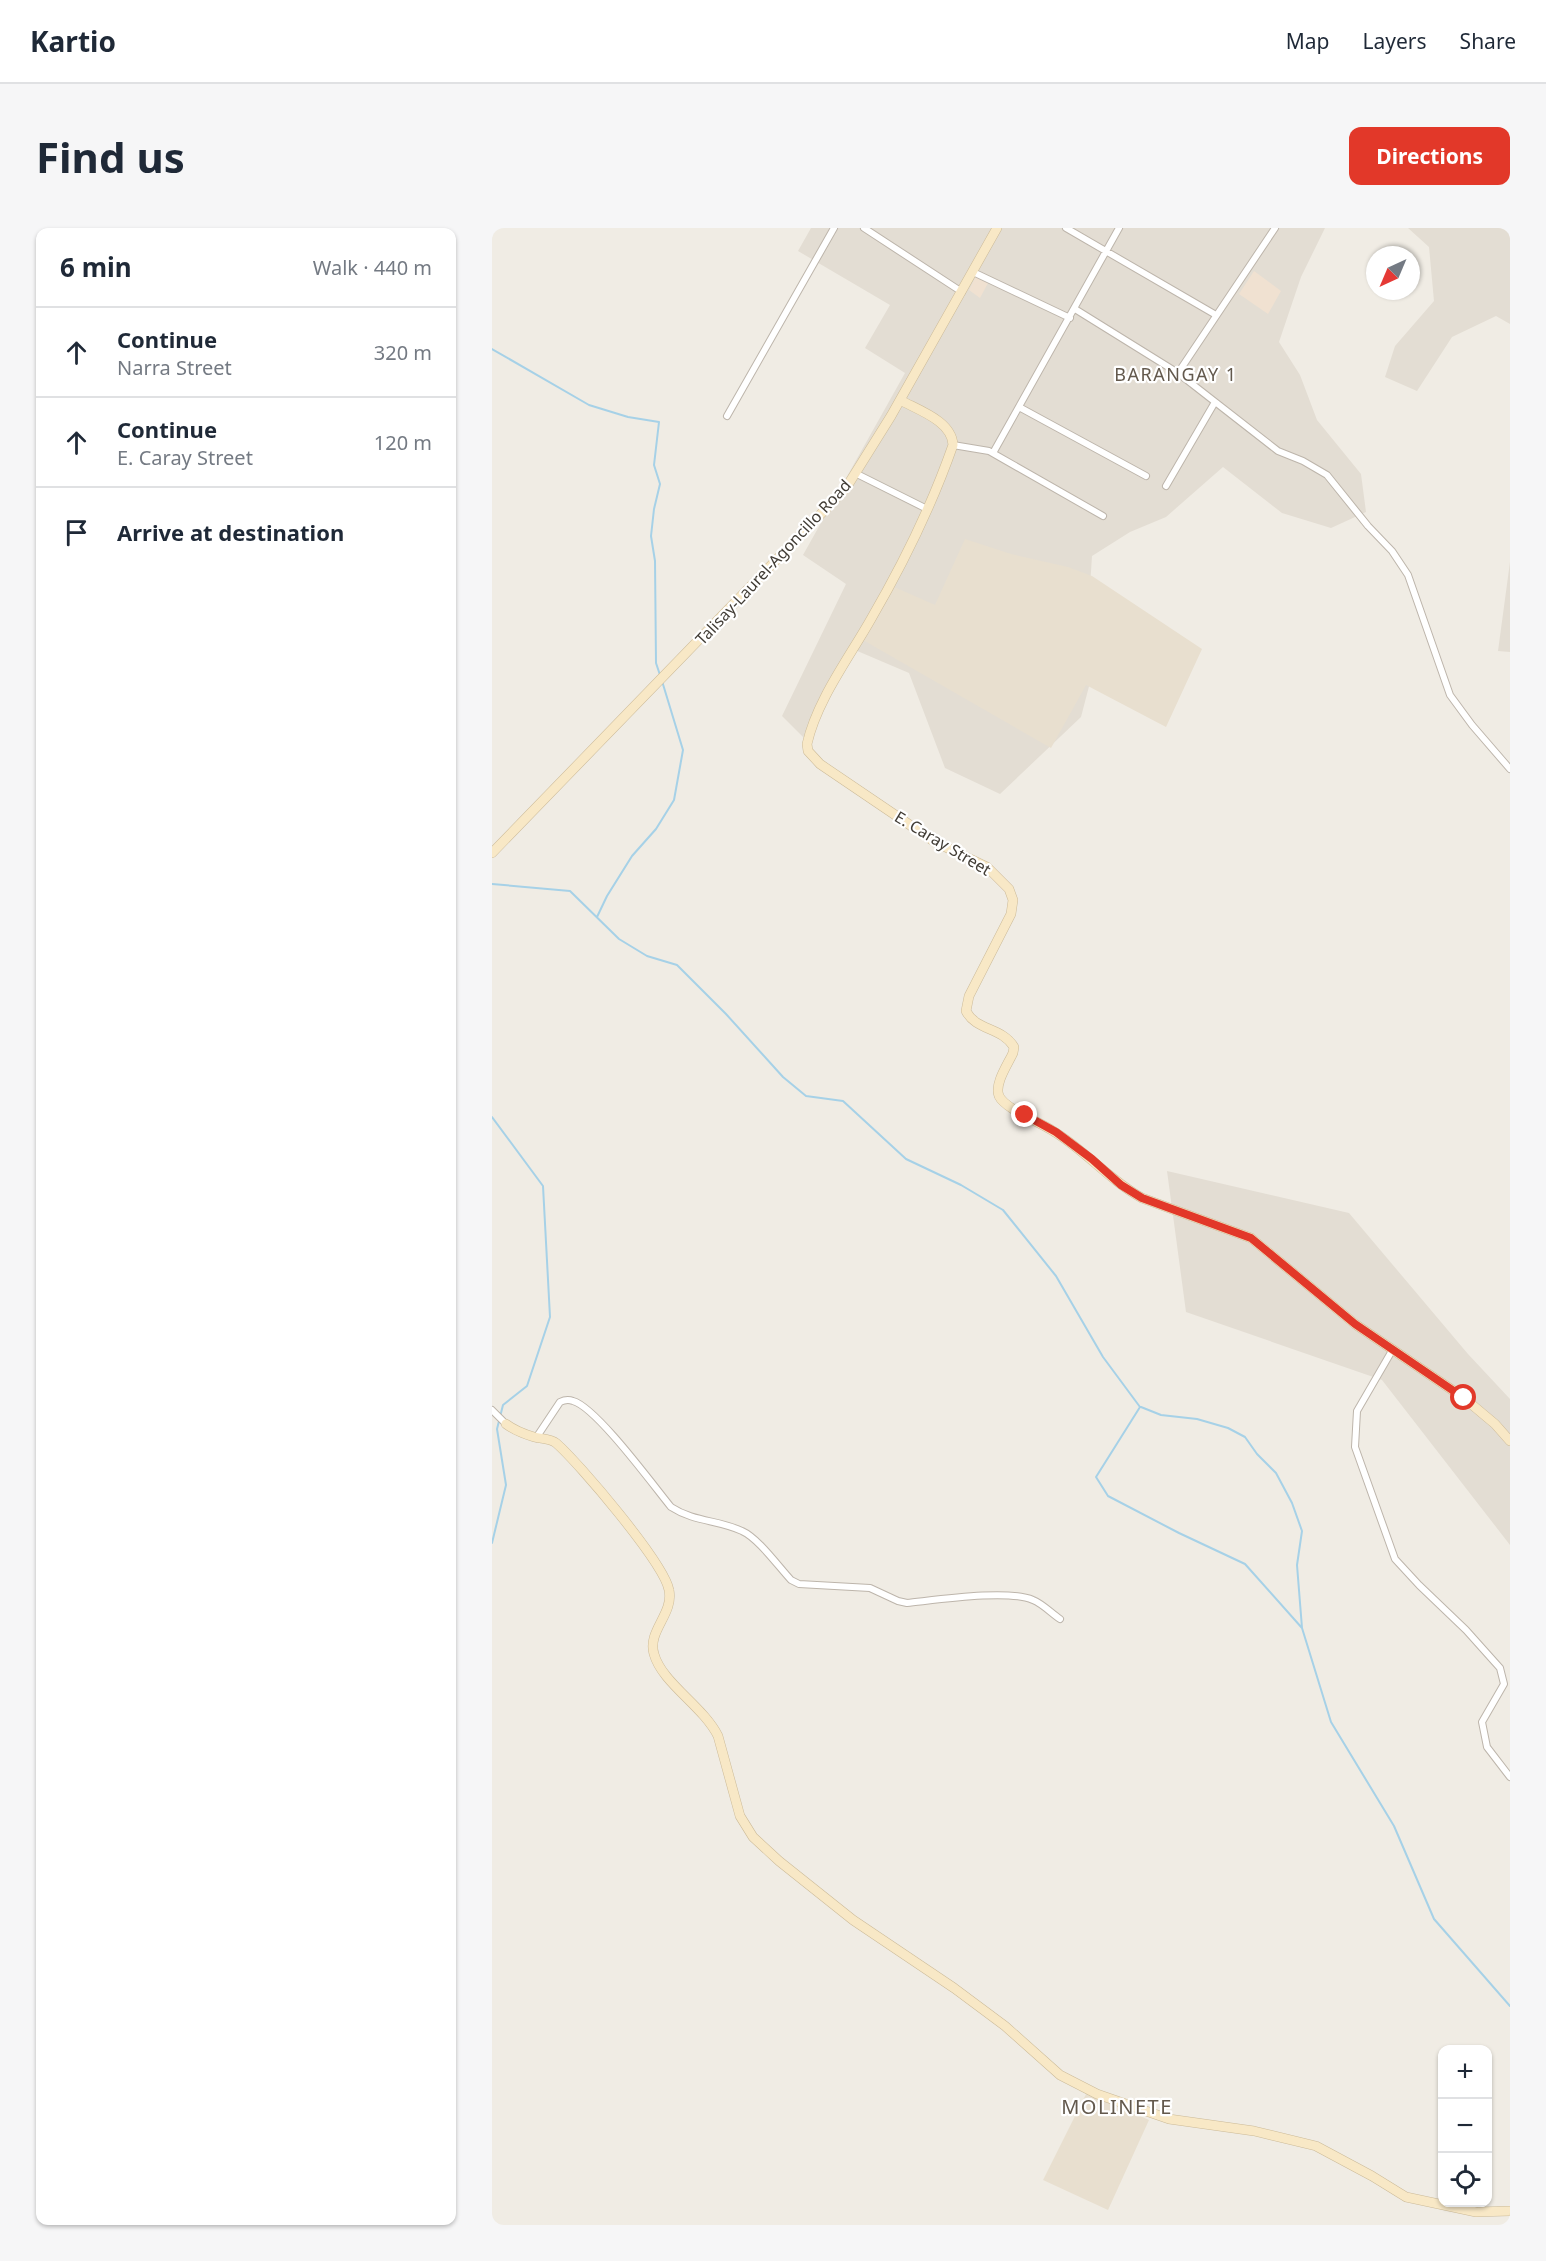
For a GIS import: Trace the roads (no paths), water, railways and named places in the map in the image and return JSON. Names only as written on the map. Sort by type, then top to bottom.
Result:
[{"type":"street","points":[[727,417],[825,248],[834,228]]},
{"type":"street","points":[[864,228],[874,230],[962,292]]},
{"type":"street","name":"Talisay-Laurel-Agoncillo Road","points":[[492,853],[846,488],[900,400],[997,228]]},
{"type":"street","points":[[1066,228],[1216,315]]},
{"type":"street","points":[[993,453],[1119,228]]},
{"type":"street","points":[[1178,373],[1275,228]]},
{"type":"street","points":[[973,272],[1070,318]]},
{"type":"street","points":[[1075,309],[1178,373],[1278,451],[1304,461],[1328,475],[1368,526],[1392,551],[1408,575],[1450,695],[1472,725],[1510,769]]},
{"type":"street","points":[[856,474],[927,510],[953,445],[951,435],[941,423],[900,400]]},
{"type":"street","points":[[1166,486],[1215,402]]},
{"type":"street","points":[[1019,407],[1146,476]]},
{"type":"street","points":[[953,445],[993,453],[1102,516]]},
{"type":"street","name":"E. Caray Street","points":[[927,510],[873,616],[823,703],[807,744],[808,751],[820,764],[934,842],[987,867],[1009,889],[1013,900],[1011,914],[969,996],[966,1011],[975,1023],[1004,1035],[1014,1047],[998,1086],[998,1094],[1007,1104],[1056,1132],[1092,1159],[1121,1185],[1142,1198],[1251,1238],[1355,1324],[1393,1350]]},
{"type":"street","points":[[1510,1441],[1495,1424],[1464,1398],[1393,1350],[1357,1411],[1355,1447],[1395,1559],[1467,1630],[1500,1668],[1504,1684],[1482,1722],[1486,1747],[1510,1777]]},
{"type":"street","points":[[536,1438],[560,1402],[574,1401],[596,1416],[671,1507],[683,1515],[742,1531],[752,1538],[791,1580],[799,1584],[870,1588],[907,1603],[982,1596],[1022,1597],[1035,1601],[1060,1619]]},
{"type":"street","points":[[492,1410],[515,1430],[536,1438],[554,1441],[580,1468],[645,1548],[666,1579],[670,1591],[670,1602],[652,1642],[654,1656],[663,1672],[713,1725],[740,1816],[746,1828],[779,1861],[853,1920],[997,2020],[1060,2075],[1096,2094],[1169,2119],[1233,2127],[1316,2146],[1372,2176],[1406,2198],[1476,2212],[1510,2211]]},
{"type":"waterway","points":[[492,349],[589,405],[628,417],[659,422],[654,465],[660,484],[651,536],[655,561],[656,663],[660,675]]},
{"type":"waterway","points":[[597,917],[632,856],[656,829],[674,800],[683,750],[662,681]]},
{"type":"waterway","points":[[492,884],[570,891],[619,939],[647,956],[677,965],[726,1014],[783,1077],[806,1096],[843,1101],[906,1159],[961,1185],[1003,1210],[1056,1276],[1103,1357],[1140,1407],[1096,1477],[1108,1496],[1245,1564],[1302,1628],[1331,1722],[1394,1826],[1434,1919],[1510,2006]]},
{"type":"waterway","points":[[492,1117],[543,1186],[550,1317],[527,1386],[503,1405],[497,1429],[506,1485],[492,1543]]},
{"type":"waterway","points":[[1141,1407],[1161,1415],[1197,1419],[1228,1428],[1245,1437],[1257,1454],[1276,1473],[1292,1503],[1302,1531],[1297,1565],[1302,1628]]},
{"type":"district","name":"BARANGAY 1","points":[[1176,374]]},
{"type":"district","name":"MOLINETE","points":[[1117,2106]]}]
